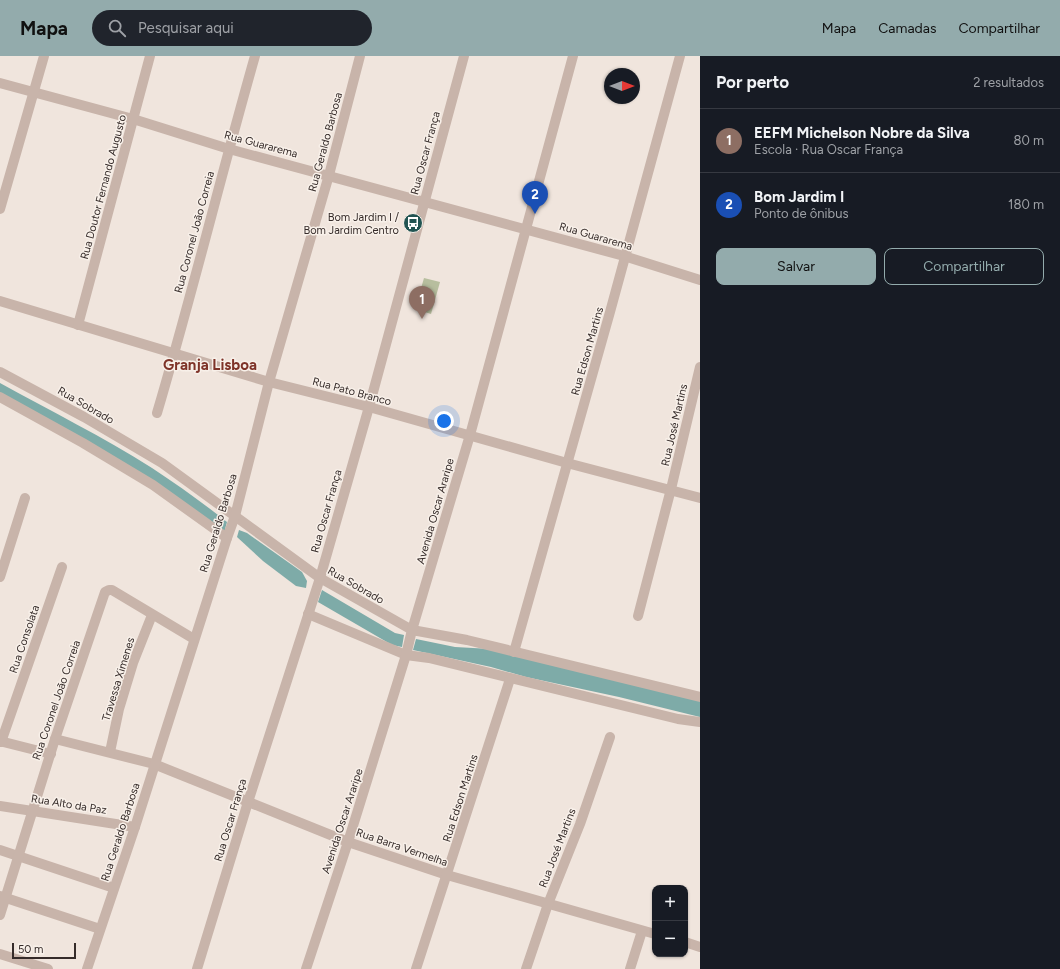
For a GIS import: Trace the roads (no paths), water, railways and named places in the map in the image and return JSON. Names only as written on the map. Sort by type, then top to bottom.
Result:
[{"type":"street","points":[[0,209],[44,56]]},
{"type":"street","name":"Rua Doutor Fernando Augusto","points":[[78,325],[150,56]]},
{"type":"street","name":"Rua Coronel João Correia","points":[[157,413],[255,56]]},
{"type":"street","name":"Rua Geraldo Barbosa","points":[[87,969],[135,826],[194,639],[235,516],[269,382],[329,176],[360,56]]},
{"type":"street","name":"Rua Oscar França","points":[[197,969],[248,802],[320,578],[369,407],[464,56]]},
{"type":"street","name":"Avenida Oscar Araripe","points":[[306,969],[348,842],[406,655],[412,630],[470,435],[573,56]]},
{"type":"street","name":"Rua Edson Martins","points":[[514,652],[610,312],[624,256],[680,56]]},
{"type":"street","name":"Rua Guararema","points":[[0,83],[329,176],[624,256],[700,280]]},
{"type":"street","name":"Rua Pato Branco","points":[[0,301],[269,382],[369,407],[567,463],[671,489],[700,498]]},
{"type":"street","name":"Rua José Martins","points":[[638,616],[671,489],[700,367]]},
{"type":"street","name":"Rua Sobrado","points":[[0,372],[84,417],[162,463],[320,578],[412,630],[467,640],[700,697]]},
{"type":"street","points":[[0,397],[83,443],[153,485],[227,538]]},
{"type":"street","points":[[0,577],[25,498]]},
{"type":"street","name":"Rua Consolata","points":[[1,741],[62,567]]},
{"type":"street","name":"Rua Coronel João Correia","points":[[0,915],[3,897],[19,856],[55,739],[105,592],[112,590],[194,639]]},
{"type":"street","points":[[308,614],[406,655],[429,658],[678,719],[700,722]]},
{"type":"street","name":"Travessa Ximenes","points":[[110,752],[119,709],[131,669],[152,615]]},
{"type":"street","name":"Rua Edson Martins","points":[[416,969],[510,679]]},
{"type":"street","name":"Rua José Martins","points":[[526,969],[548,904],[580,824],[610,736]]},
{"type":"street","name":"Rua Barra Vermelha","points":[[55,739],[154,764],[348,842],[447,875],[652,933]]},
{"type":"street","points":[[1,741],[51,754]]},
{"type":"street","name":"Rua Alto da Paz","points":[[0,806],[135,826]]},
{"type":"street","points":[[0,850],[114,888]]},
{"type":"street","points":[[3,897],[100,929]]},
{"type":"street","points":[[630,969],[642,931]]},
{"type":"street","points":[[688,943],[700,946]]},
{"type":"street","points":[[0,954],[48,969]]},
{"type":"water","points":[[0,383],[96,435],[162,474],[227,522],[224,533],[0,393]]},
{"type":"water","points":[[239,530],[247,533],[302,572],[307,581],[306,588],[296,586],[263,561],[237,537]]},
{"type":"water","points":[[322,590],[395,633],[404,635],[402,647],[392,645],[318,602]]},
{"type":"water","points":[[416,639],[455,647],[491,649],[700,700],[700,717],[413,650]]},
{"type":"place","name":"Bom Jardim I","points":[[535,214]]},
{"type":"place","name":"Bom Jardim I / Bom Jardim Centro","points":[[413,223]]},
{"type":"place","name":"EEFM Michelson Nobre da Silva","points":[[422,319]]},
{"type":"district","name":"Granja Lisboa","points":[[210,365]]}]
